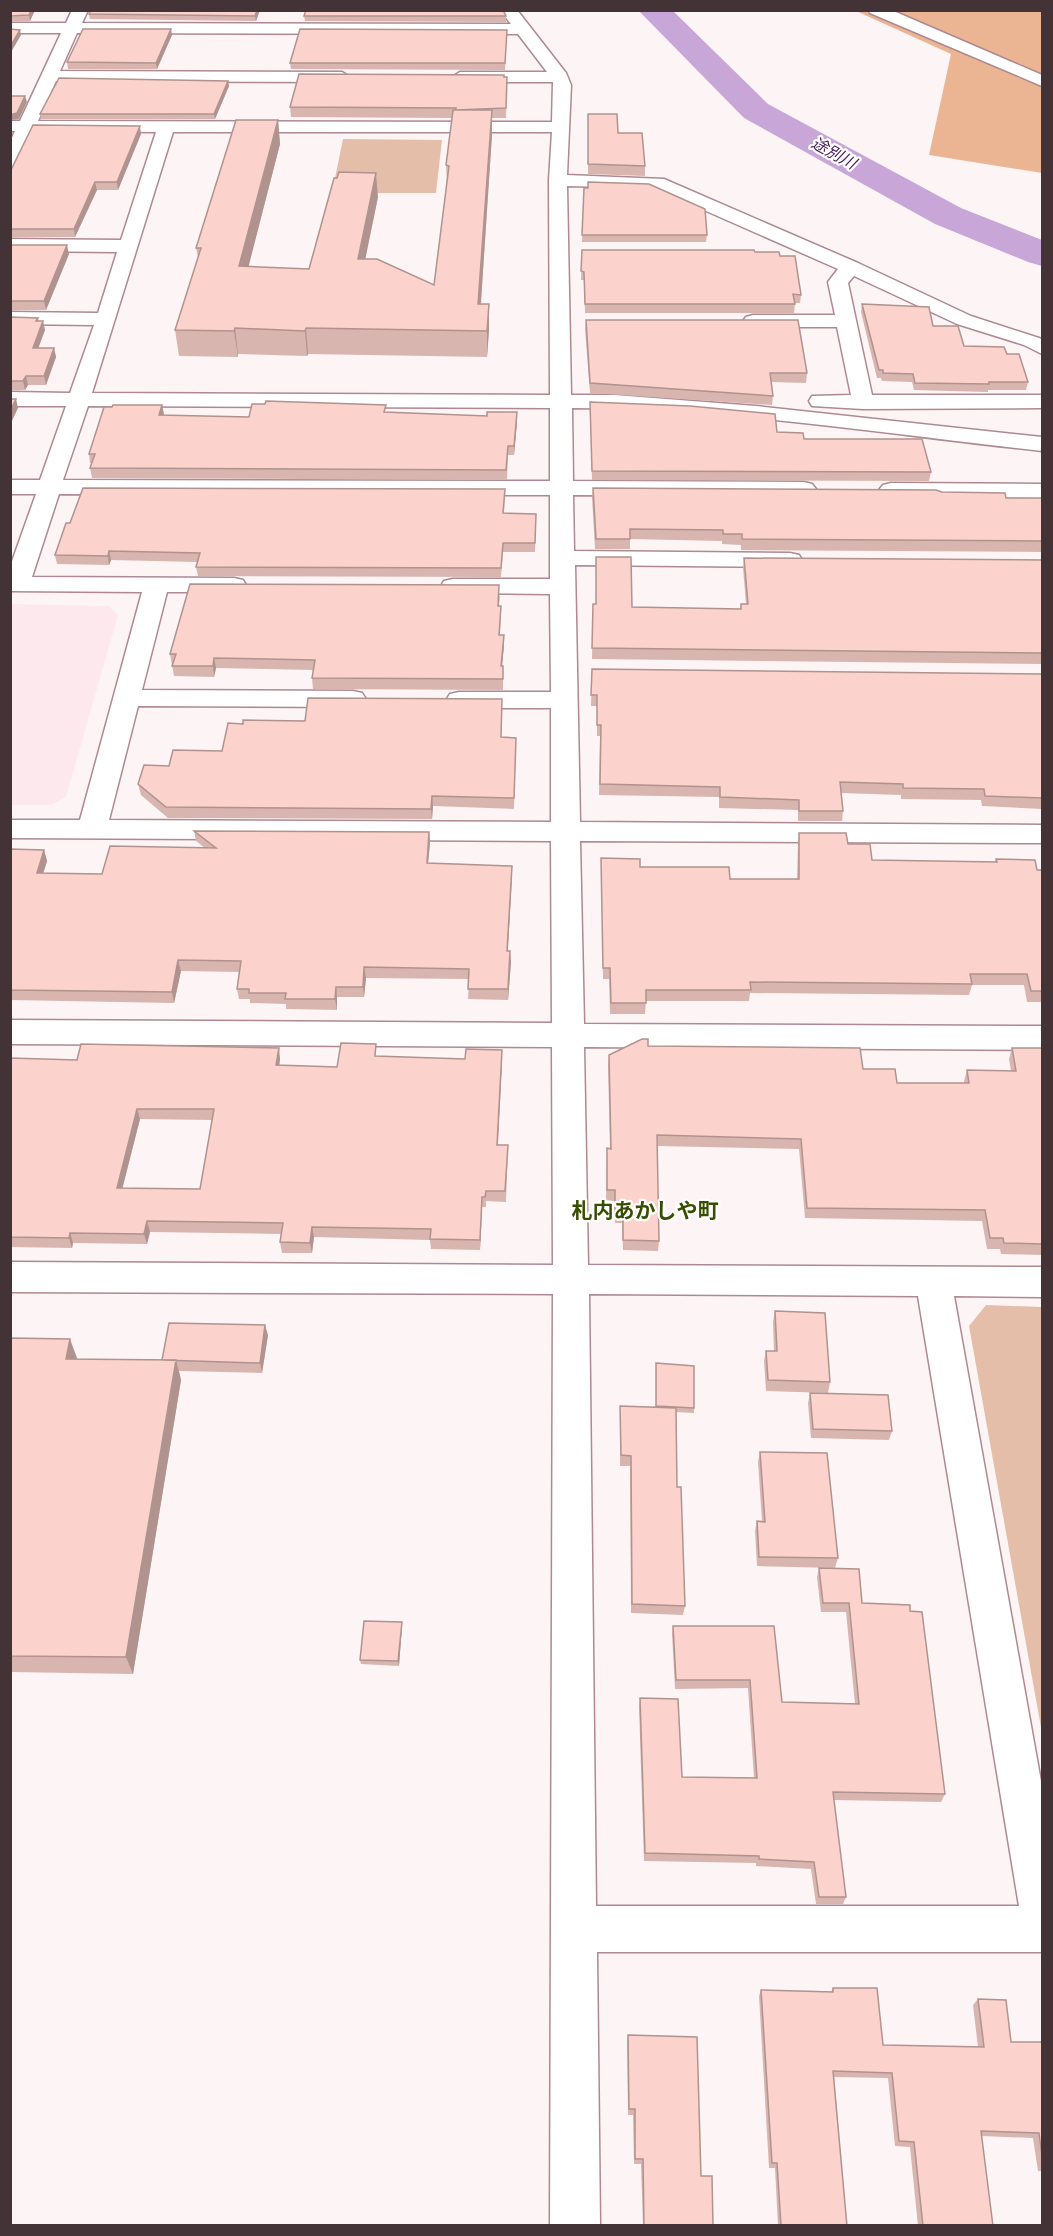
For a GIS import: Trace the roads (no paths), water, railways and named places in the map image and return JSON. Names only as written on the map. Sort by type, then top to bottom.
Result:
[{"type":"street","points":[[10,162],[18,126],[50,76],[80,10]]},
{"type":"street","points":[[255,127],[285,10]]},
{"type":"street","points":[[876,10],[1042,81]]},
{"type":"street","points":[[10,28],[280,29],[517,20],[560,76],[563,85],[558,180],[572,250],[573,321],[562,401],[564,572],[573,680],[566,832],[571,1280],[575,2226]]},
{"type":"street","points":[[50,76],[361,77]]},
{"type":"street","points":[[443,77],[560,76]]},
{"type":"street","points":[[18,126],[562,127]]},
{"type":"street","points":[[166,128],[106,319],[14,584],[261,585]]},
{"type":"street","points":[[558,180],[657,183],[850,267],[964,320],[1031,341],[1042,348]]},
{"type":"street","points":[[767,250],[779,250],[798,244]]},
{"type":"street","points":[[10,246],[128,246]]},
{"type":"street","points":[[850,267],[838,282],[844,321],[863,402]]},
{"type":"street","points":[[10,318],[106,319]]},
{"type":"street","points":[[738,321],[844,321]]},
{"type":"street","points":[[10,399],[562,401],[684,407],[1042,444]]},
{"type":"street","points":[[684,407],[756,401],[1042,402]]},
{"type":"street","points":[[10,487],[827,489]]},
{"type":"street","points":[[875,490],[1042,491]]},
{"type":"street","points":[[435,586],[564,572],[815,560]]},
{"type":"street","points":[[92,830],[156,585]]},
{"type":"street","points":[[435,700],[573,680]]},
{"type":"street","points":[[127,698],[375,699]]},
{"type":"street","points":[[10,829],[1042,834]]},
{"type":"street","points":[[10,1032],[1042,1038]]},
{"type":"street","points":[[10,1277],[1042,1282]]},
{"type":"street","points":[[933,1281],[1042,1909]]},
{"type":"street","points":[[574,1929],[1042,1929]]},
{"type":"waterway","name":"途別川","points":[[653,10],[756,111],[948,216],[1042,254]]},
{"type":"district","name":"札内あかしや町","points":[[645,1210]]}]
